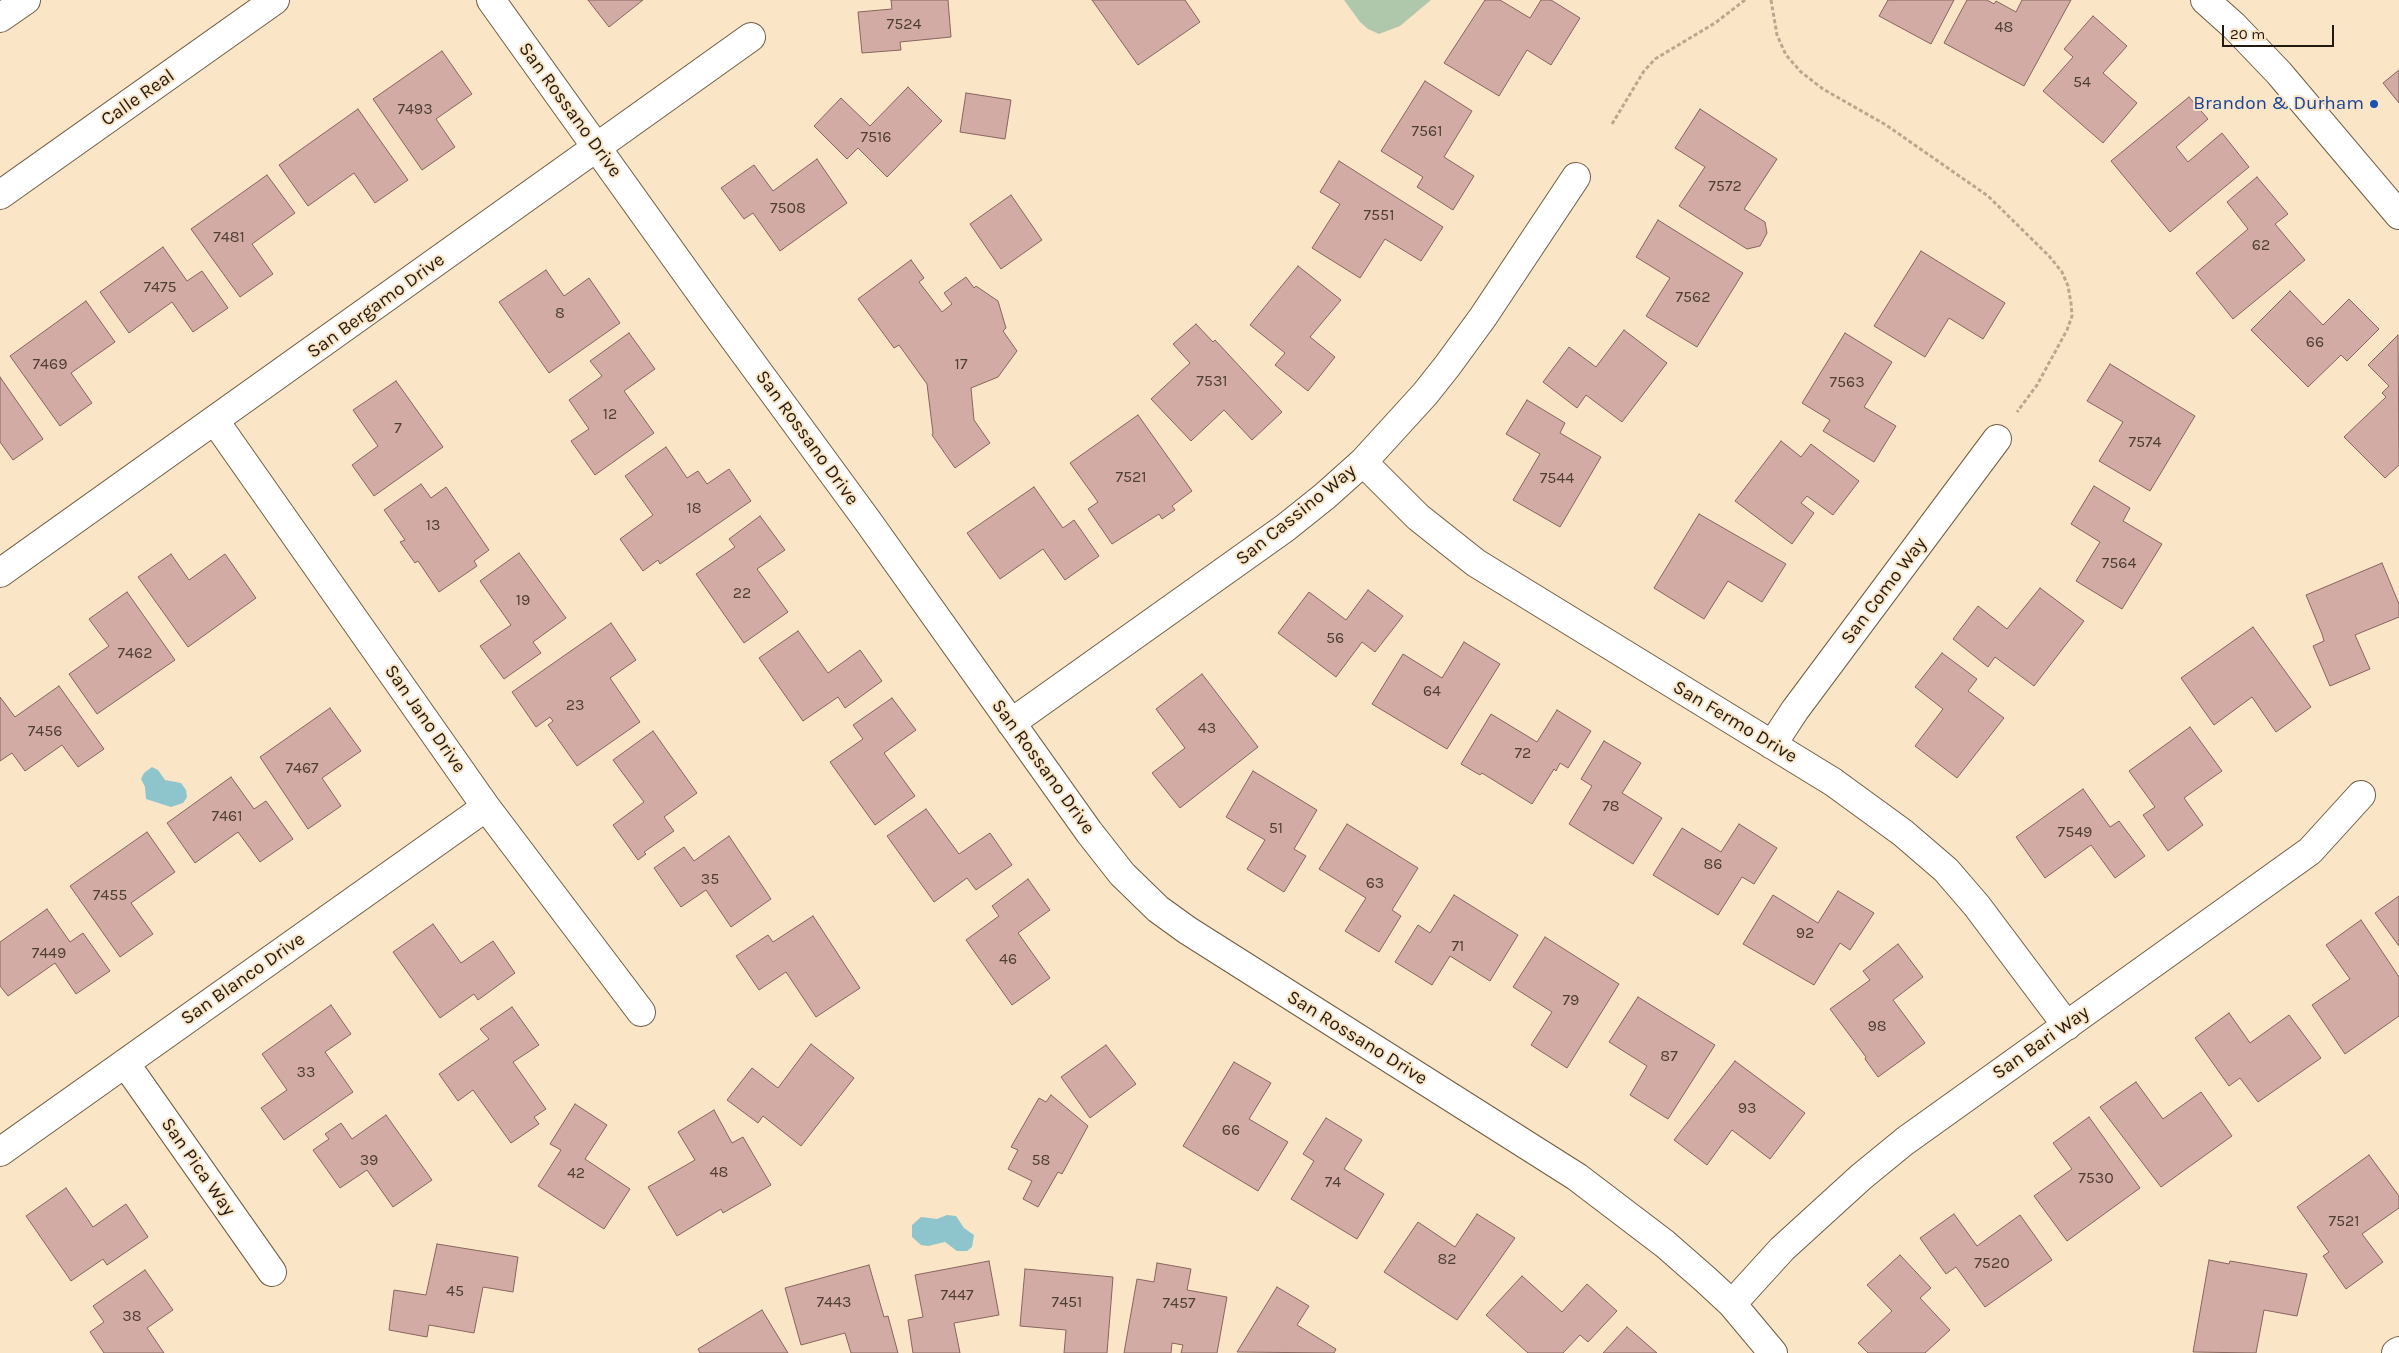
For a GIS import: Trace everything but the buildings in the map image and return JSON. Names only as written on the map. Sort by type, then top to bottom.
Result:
[{"type":"main road","points":[[0,18],[26,0]]},
{"type":"main road","name":"Calle Real","points":[[0,195],[275,0]]},
{"type":"main road","name":"San Rossano Drive","points":[[491,0],[710,306],[867,520],[1089,832],[1122,874],[1158,909],[1244,967],[1576,1177],[1665,1244],[1732,1304],[1773,1353]]},
{"type":"main road","points":[[2205,0],[2234,26],[2279,73],[2399,215]]},
{"type":"main road","name":"San Bergamo Drive","points":[[0,573],[751,37]]},
{"type":"main road","name":"San Cassino Way","points":[[1011,723],[1285,528],[1363,462],[1426,394],[1448,365],[1483,318],[1576,177]]},
{"type":"main road","name":"San Jano Drive","points":[[215,421],[486,807],[641,1012]]},
{"type":"main road","name":"San Como Way","points":[[1772,745],[1794,710],[1997,439]]},
{"type":"main road","name":"San Fermo Drive","points":[[1363,462],[1418,517],[1476,563],[1772,745],[1868,806],[1904,833],[1946,870],[1977,906],[2067,1026]]},
{"type":"main road","name":"San Bari Way","points":[[1732,1304],[1782,1248],[1861,1177],[1905,1141],[2310,851],[2361,795]]},
{"type":"main road","name":"San Blanco Drive","points":[[0,1152],[486,807]]},
{"type":"main road","name":"San Pica Way","points":[[125,1063],[272,1272]]},
{"type":"path","points":[[1612,124],[1644,71],[1655,59],[1715,23],[1745,0]]},
{"type":"path","points":[[1771,0],[1777,35],[1786,55],[1801,72],[1823,89],[1886,125],[1988,196],[2049,256],[2062,272],[2068,286],[2071,303],[2072,316],[2067,330],[2037,385],[1997,439]]},
{"type":"green space","points":[[1344,0],[1431,0],[1400,26],[1379,34],[1368,29],[1360,22]]},
{"type":"water","points":[[152,767],[158,770],[165,780],[181,783],[186,790],[187,797],[183,803],[171,807],[146,799],[145,787],[141,779],[144,773]]},
{"type":"water","points":[[947,1215],[956,1216],[964,1228],[974,1235],[972,1247],[967,1251],[957,1251],[945,1242],[928,1246],[921,1245],[912,1237],[912,1225],[921,1217],[937,1219]]},
{"type":"place","name":"Brandon & Durham","points":[[2374,104]]}]
